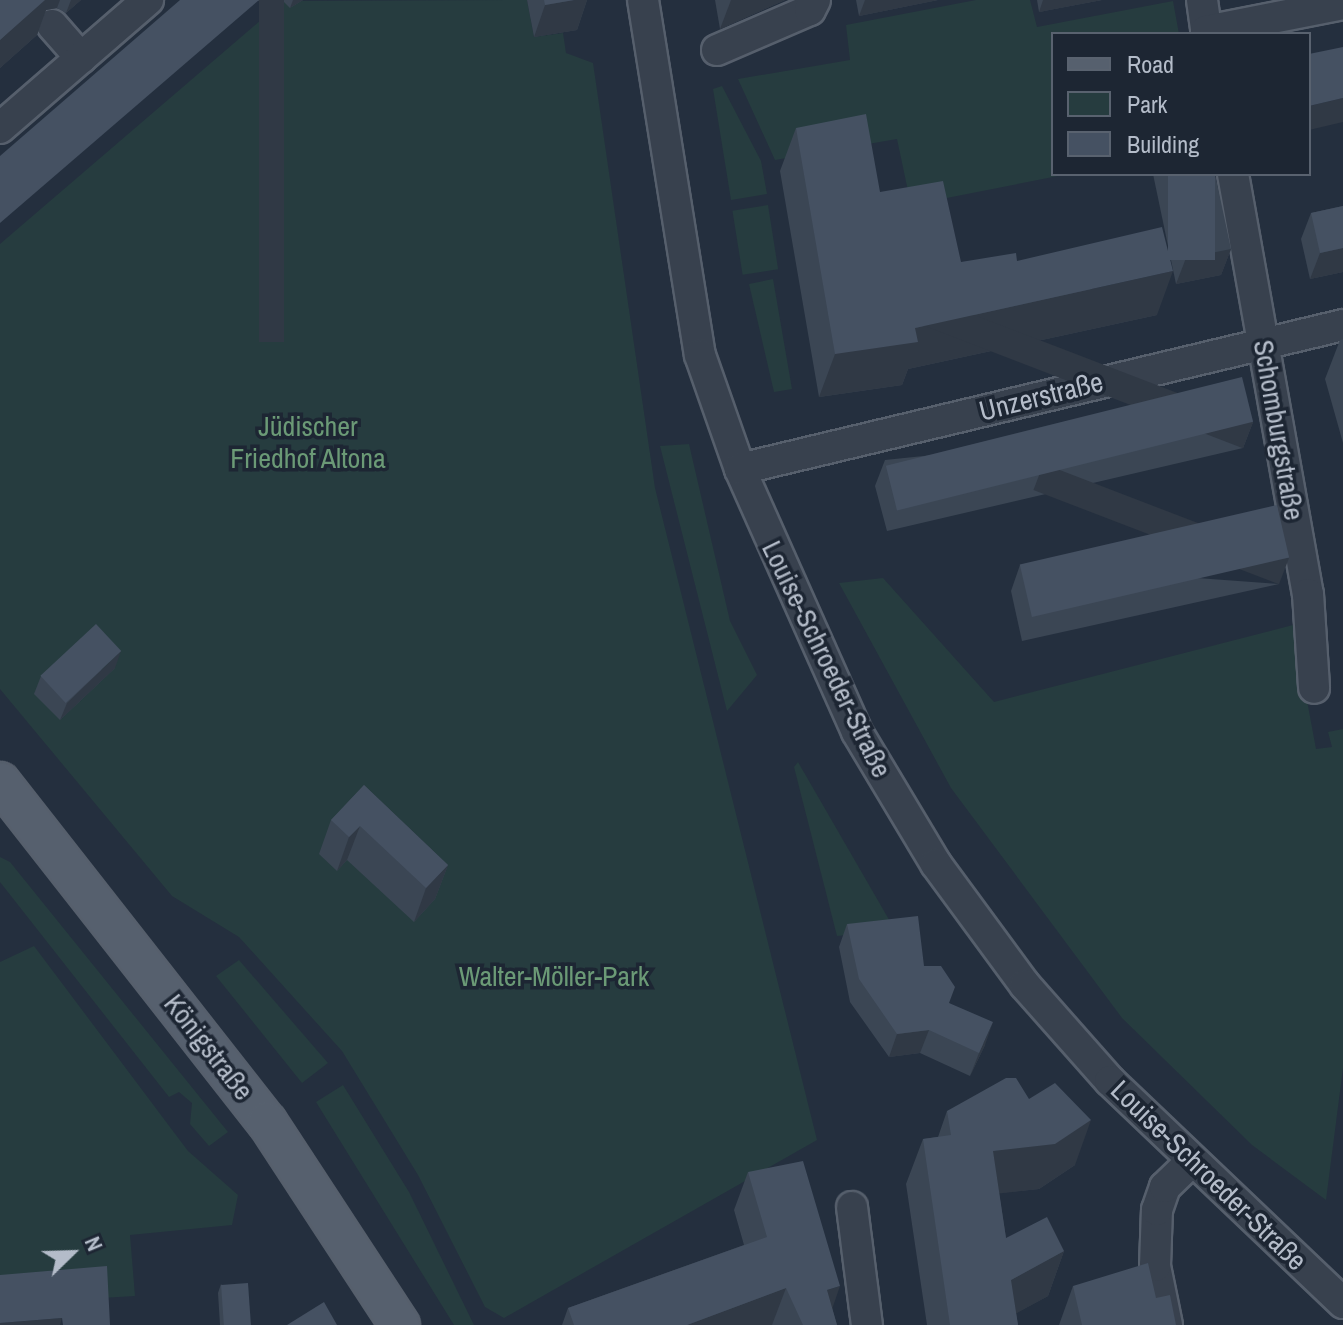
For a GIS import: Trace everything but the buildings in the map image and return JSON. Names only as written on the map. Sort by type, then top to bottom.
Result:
[{"type":"main road","name":"Königstraße","points":[[0,782],[267,1122],[400,1325]]},
{"type":"street","points":[[0,128],[148,0]]},
{"type":"street","name":"Louise-Schroeder-Straße","points":[[643,0],[686,287],[709,385],[740,469],[851,721],[936,864],[1025,985],[1110,1081],[1343,1303]]},
{"type":"street","points":[[717,50],[810,10],[815,0]]},
{"type":"street","points":[[1202,0],[1207,32],[1343,4]]},
{"type":"street","points":[[52,25],[81,58]]},
{"type":"street","name":"Schomburgstraße","points":[[1233,176],[1308,594],[1314,688]]},
{"type":"street","name":"Unzerstraße","points":[[740,469],[1343,325]]},
{"type":"street","points":[[1167,1325],[1155,1266],[1157,1210],[1165,1187],[1192,1161]]},
{"type":"street","points":[[852,1207],[867,1325]]},
{"type":"green space","points":[[527,0],[534,37],[563,33],[566,53],[593,63],[655,488],[817,1140],[504,1318],[485,1307],[418,1175],[342,1051],[239,937],[172,896],[0,689],[0,244],[283,1]]},
{"type":"green space","points":[[976,0],[1030,0],[1037,27],[1173,1],[1179,32],[1051,32],[1051,176],[1058,176],[911,205],[897,139],[775,160],[738,79],[850,60],[846,25]]},
{"type":"green space","points":[[722,86],[761,161],[767,194],[731,200],[713,89]]},
{"type":"green space","points":[[768,205],[778,269],[743,275],[732,211]]},
{"type":"green space","points":[[773,279],[792,389],[774,392],[749,284]]},
{"type":"green space","points":[[689,444],[730,621],[757,675],[727,711],[660,446]]},
{"type":"green space","points":[[883,578],[994,702],[1293,625],[1316,749],[1332,747],[1328,732],[1343,729],[1343,1068],[1326,1200],[1252,1145],[1122,1018],[951,788],[839,583]]},
{"type":"green space","points":[[798,762],[895,930],[837,936],[794,767]]},
{"type":"green space","points":[[0,857],[10,862],[228,1132],[209,1146],[190,1124],[192,1103],[179,1092],[169,1097],[0,882]]},
{"type":"green space","points":[[34,946],[188,1151],[238,1195],[232,1225],[130,1235],[135,1296],[0,1304],[0,962]]},
{"type":"green space","points":[[239,960],[328,1063],[302,1083],[216,976]]},
{"type":"green space","points":[[343,1085],[409,1192],[474,1325],[454,1325],[316,1102]]},
{"type":"park label","name":"Jüdischer Friedhof Altona","points":[[308,442]]},
{"type":"park label","name":"Walter-Möller-Park","points":[[554,976]]}]
